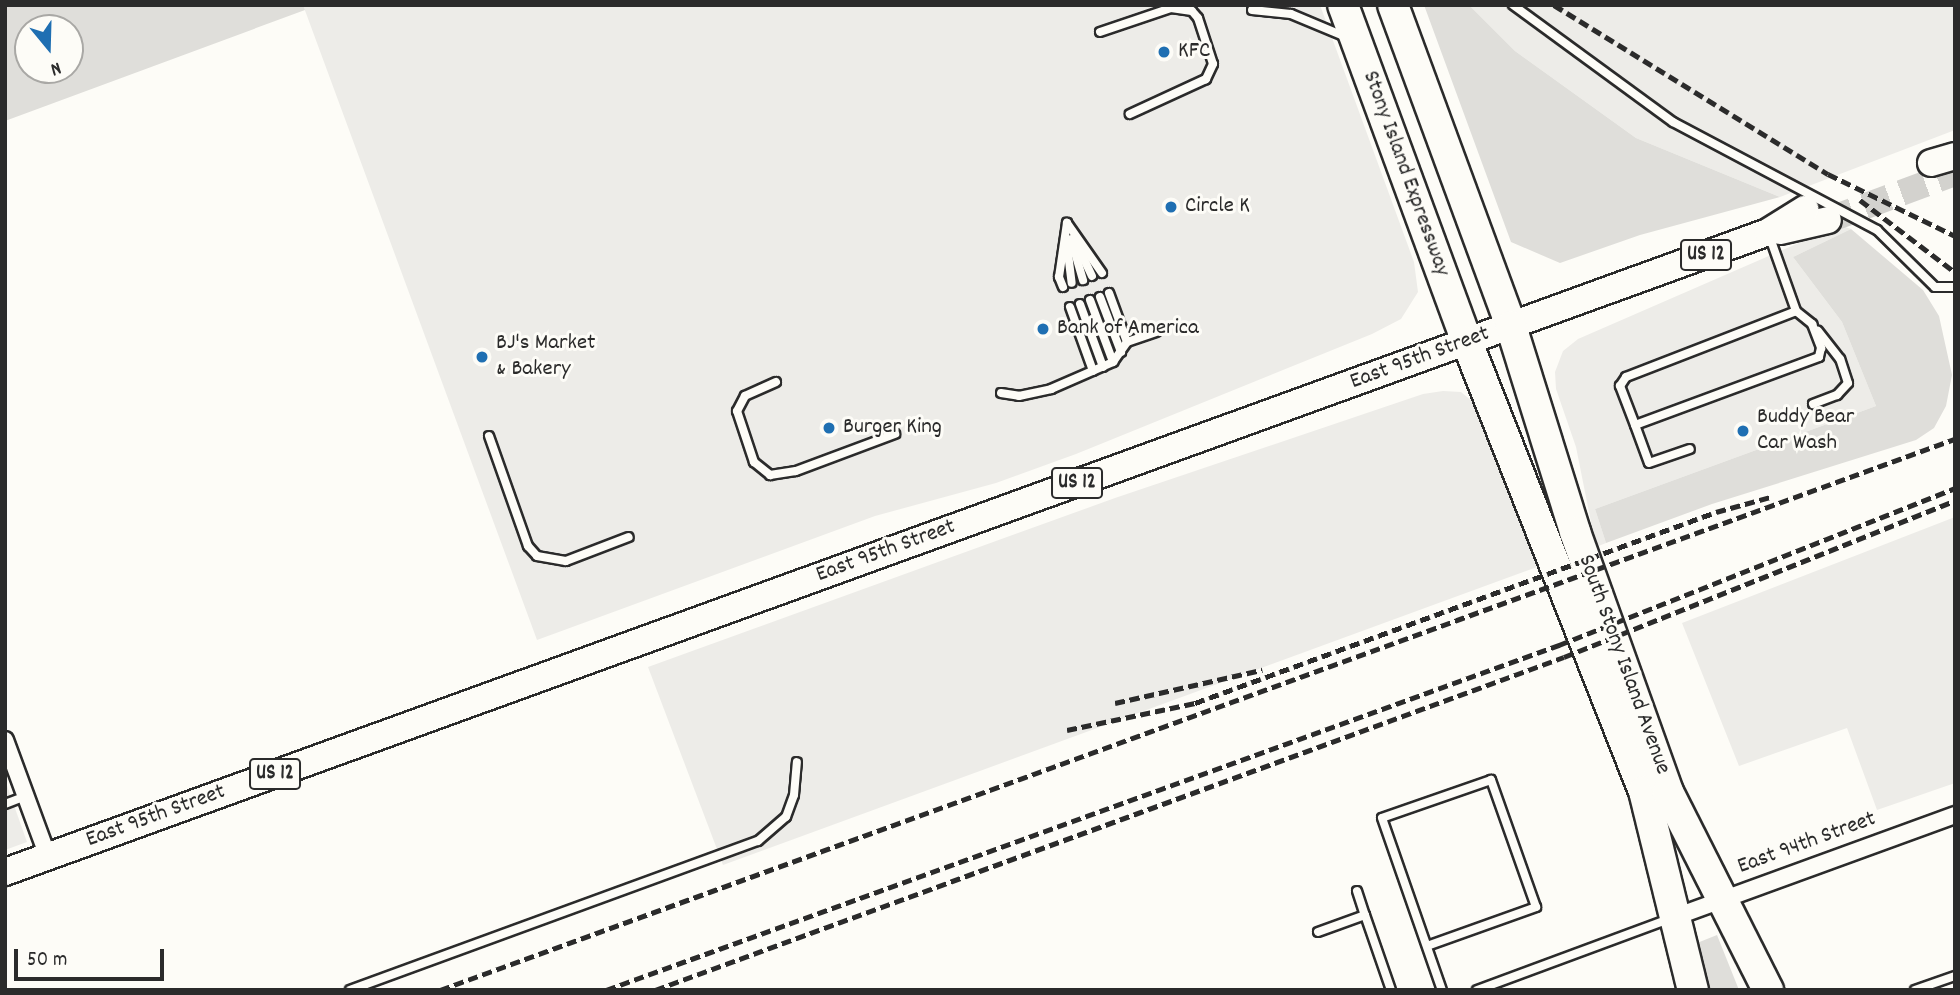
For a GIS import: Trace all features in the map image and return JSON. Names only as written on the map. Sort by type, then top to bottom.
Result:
[{"type":"highway","name":"Stony Island Expressway","points":[[1343,5],[1467,342]]},
{"type":"highway","name":"Stony Island Expressway","points":[[1393,5],[1511,326]]},
{"type":"highway","name":"South Stony Island Avenue","points":[[1511,326],[1575,532],[1668,792],[1725,898],[1768,990]]},
{"type":"highway","name":"South Stony Island Avenue","points":[[1467,342],[1644,791],[1693,990]]},
{"type":"main road","name":"East 95th Street","points":[[5,872],[1817,215]]},
{"type":"street","points":[[5,740],[48,856]]},
{"type":"street","name":"East 94th Street","points":[[1675,917],[1955,815]]},
{"type":"lane","points":[[1257,5],[1252,10],[1291,14],[1357,43]]},
{"type":"lane","points":[[1513,5],[1673,122],[1877,230],[1935,287],[1955,287]]},
{"type":"lane","points":[[1100,32],[1171,8],[1192,11],[1198,18],[1213,64],[1206,79],[1130,114]]},
{"type":"lane","points":[[1067,223],[1102,273]]},
{"type":"lane","points":[[1067,223],[1092,276]]},
{"type":"lane","points":[[1067,223],[1083,280]]},
{"type":"lane","points":[[1067,223],[1072,283]]},
{"type":"lane","points":[[1063,286],[1059,277],[1067,223]]},
{"type":"lane","points":[[1768,232],[1796,311],[1812,324],[1840,359],[1848,383],[1838,395],[1814,404]]},
{"type":"lane","points":[[1109,293],[1127,342]]},
{"type":"lane","points":[[1100,297],[1121,352]]},
{"type":"lane","points":[[1090,300],[1113,362]]},
{"type":"lane","points":[[1080,304],[1103,366]]},
{"type":"lane","points":[[1070,307],[1093,371]]},
{"type":"lane","points":[[1690,449],[1649,464],[1620,386],[1626,377],[1796,311]]},
{"type":"lane","points":[[1634,425],[1819,357],[1821,348],[1812,324]]},
{"type":"lane","points":[[1001,393],[1032,394],[1093,371],[1113,362],[1127,342],[1156,332]]},
{"type":"lane","points":[[776,382],[745,396],[737,411],[754,462],[770,475],[796,471],[895,435]]},
{"type":"lane","points":[[489,436],[528,546],[537,556],[566,561],[629,537]]},
{"type":"lane","points":[[350,990],[758,841],[786,817],[794,795],[797,762]]},
{"type":"lane","points":[[1427,946],[1536,907],[1492,780],[1382,818],[1442,990]]},
{"type":"lane","points":[[5,804],[26,796]]},
{"type":"lane","points":[[1357,891],[1391,990]]},
{"type":"lane","points":[[1318,932],[1365,915]]},
{"type":"lane","points":[[1477,990],[1675,917]]},
{"type":"lane","points":[[1915,990],[1951,977],[1952,990]]},
{"type":"shaded area","points":[[5,5],[303,5],[305,10],[5,121]]},
{"type":"shaded area","points":[[303,5],[1320,5],[1414,262],[1418,292],[1401,319],[1372,334],[1076,454],[996,483],[875,516],[537,640]]},
{"type":"shaded area","points":[[1424,5],[1469,5],[1515,51],[1636,138],[1780,197],[1640,235],[1560,263],[1511,242]]},
{"type":"shaded area","points":[[1469,5],[1955,5],[1955,130],[1780,197],[1636,138],[1515,51]]},
{"type":"shaded area","points":[[1840,225],[1851,229],[1793,257],[1842,322],[1876,406],[1595,509],[1606,543],[1596,547],[1576,447],[1556,389],[1555,372],[1563,351],[1578,339]]},
{"type":"shaded area","points":[[1851,229],[1923,290],[1939,316],[1952,375],[1946,406],[1934,428],[1916,440],[1712,504],[1606,543],[1595,509],[1876,406],[1842,322],[1793,257]]},
{"type":"shaded area","points":[[1461,392],[1473,402],[1540,566],[723,865],[648,667],[1115,498],[1423,394]]},
{"type":"shaded area","points":[[1955,517],[1955,783],[1877,810],[1847,728],[1739,766],[1682,623]]},
{"type":"shaded area","points":[[5,780],[27,842],[5,850]]},
{"type":"shaded area","points":[[1717,935],[1739,990],[1710,990],[1697,943]]},
{"type":"tunnel","points":[[1828,220],[1955,173]]},
{"type":"railway","points":[[1554,5],[1828,174],[1955,236]]},
{"type":"railway","points":[[1860,200],[1955,272]]},
{"type":"railway","points":[[440,990],[1955,439]]},
{"type":"railway","points":[[606,990],[1559,645],[1955,488]]},
{"type":"railway","points":[[1067,730],[1195,703],[1716,512],[1770,497]]},
{"type":"railway","points":[[655,990],[1564,657],[1955,501]]},
{"type":"railway","points":[[1115,703],[1262,670]]},
{"type":"place","name":"KFC","points":[[1164,52]]},
{"type":"place","name":"Circle K","points":[[1171,207]]},
{"type":"place","name":"Bank of America","points":[[1043,329]]},
{"type":"place","name":"BJ's Market & Bakery","points":[[482,357]]},
{"type":"place","name":"Burger King","points":[[829,428]]},
{"type":"place","name":"Buddy Bear Car Wash","points":[[1743,431]]}]
